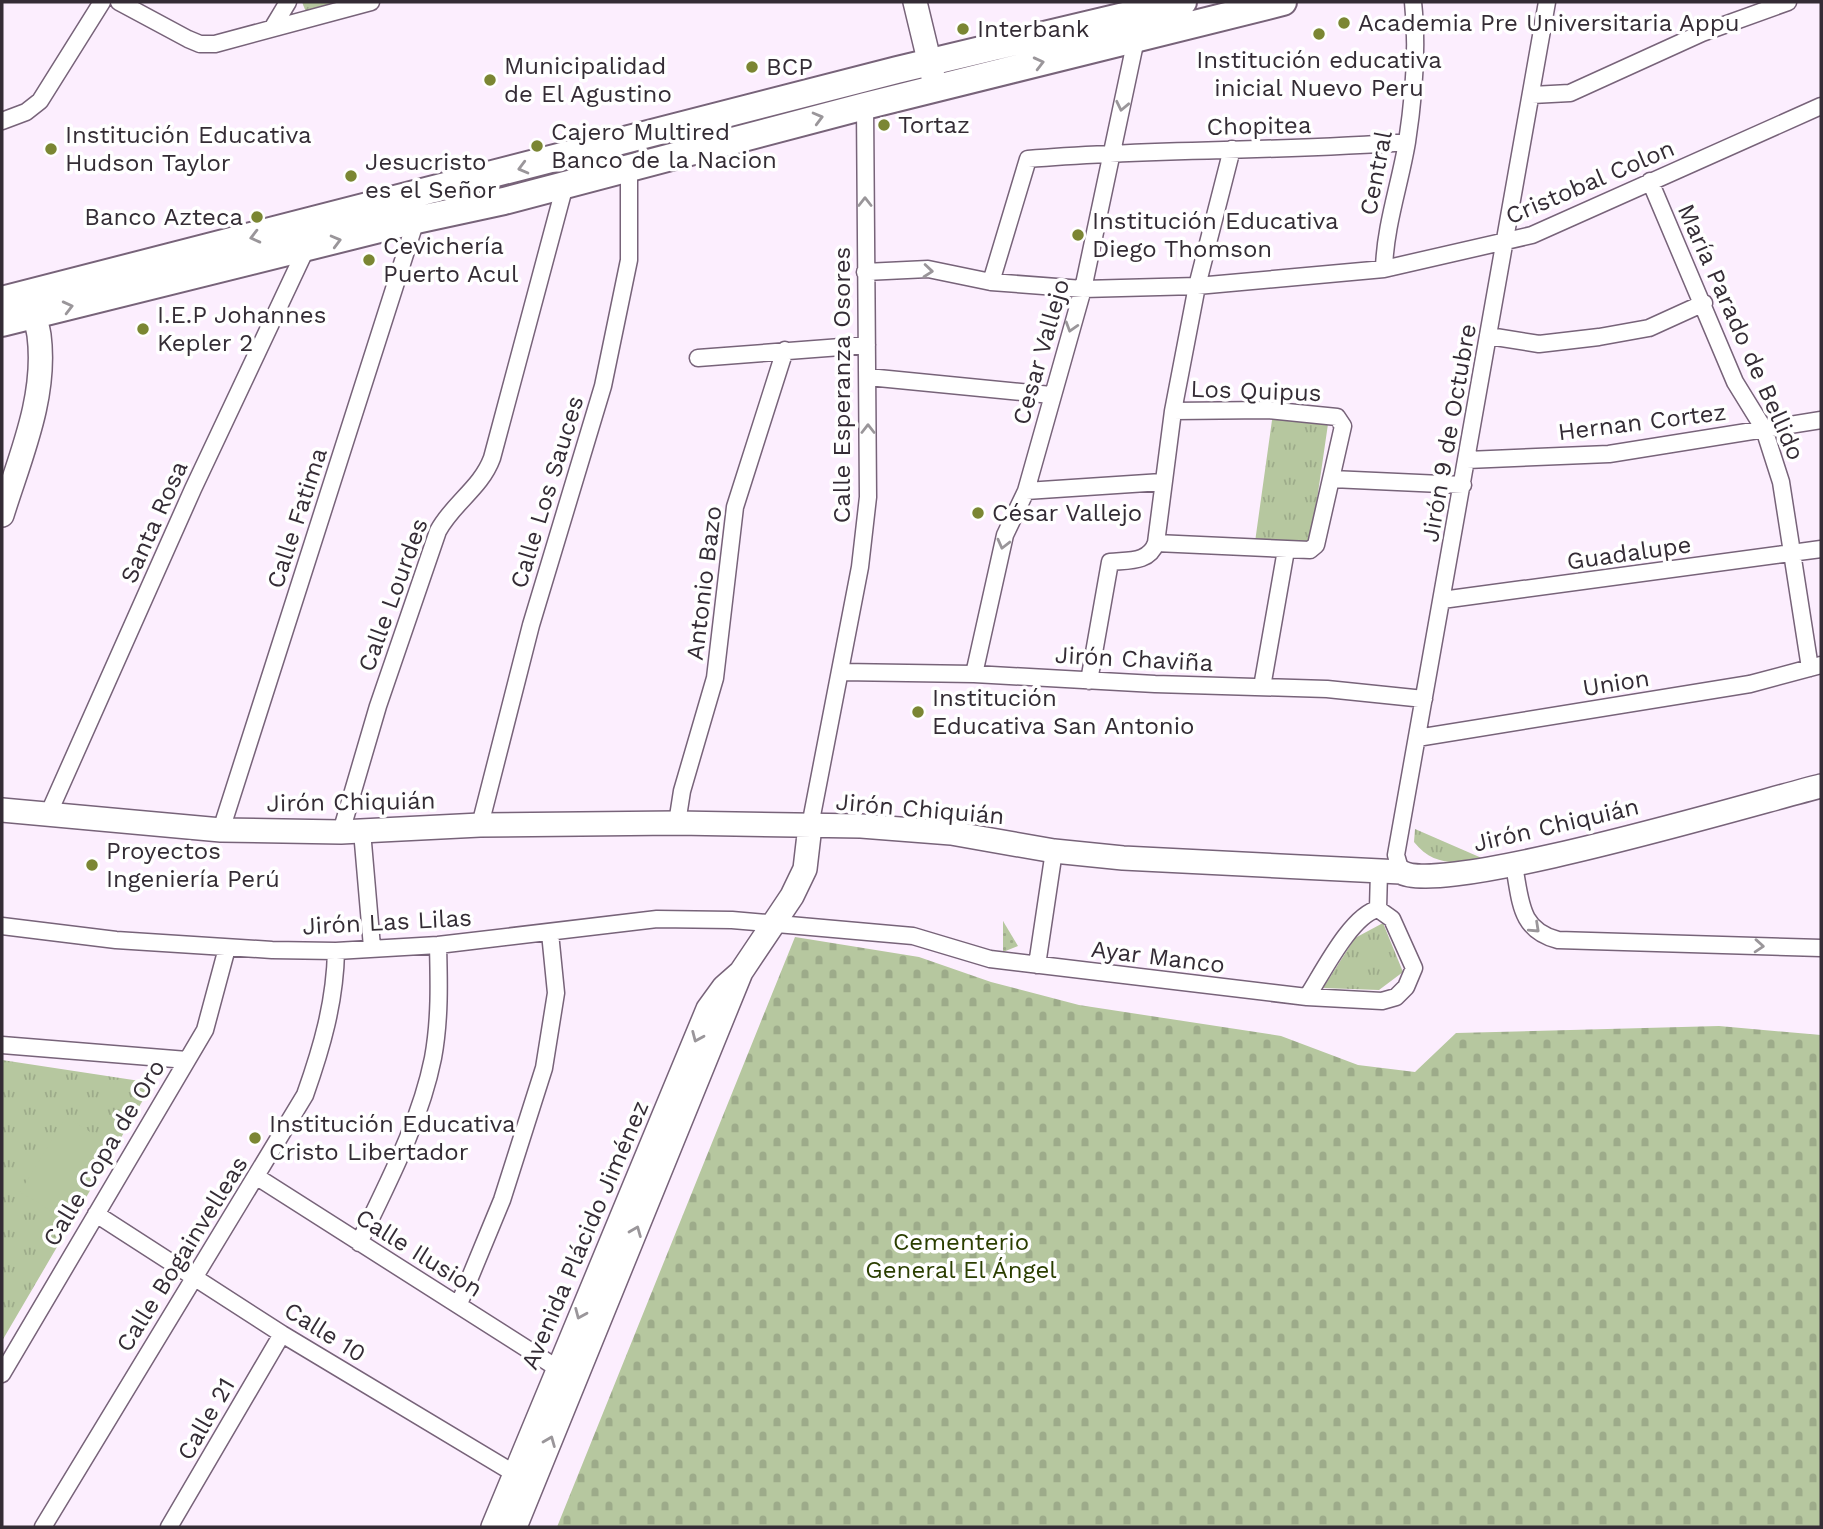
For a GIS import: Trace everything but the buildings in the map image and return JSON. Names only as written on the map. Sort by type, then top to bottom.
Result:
[{"type":"main road","points":[[2,300],[30,305],[306,249],[565,185],[936,89],[1125,20],[1183,2]]},
{"type":"main road","points":[[2,323],[30,305],[930,62],[1125,20],[1283,2]]},
{"type":"street","points":[[2,121],[26,112],[40,101],[102,2]]},
{"type":"street","points":[[119,2],[200,44],[215,44],[371,2]]},
{"type":"street","points":[[273,27],[288,2]]},
{"type":"street","points":[[915,2],[936,89]]},
{"type":"street","name":"Central","points":[[1384,269],[1385,249],[1407,142],[1415,80],[1413,2]]},
{"type":"street","name":"Jirón 9 de Octubre","points":[[1390,871],[1396,863],[1547,2]]},
{"type":"street","points":[[1532,95],[1570,93],[1702,33],[1788,2]]},
{"type":"street","name":"Cesar Vallejo","points":[[974,674],[1005,535],[1026,491],[1083,289],[1112,152],[1125,20]]},
{"type":"street","name":"Calle Esperanza Osores","points":[[810,827],[860,567],[868,497],[865,106]]},
{"type":"street","name":"Cristobal Colon","points":[[865,272],[928,269],[990,282],[1083,289],[1197,286],[1384,269],[1506,244],[1532,235],[1821,106]]},
{"type":"street","name":"Chopitea","points":[[990,282],[1028,159],[1112,152],[1340,148],[1407,142]]},
{"type":"street","points":[[1089,681],[1110,562],[1145,558],[1153,552],[1156,543],[1173,411],[1197,286],[1232,149]]},
{"type":"street","name":"Calle Los Sauces","points":[[480,825],[531,625],[580,471],[603,386],[629,260],[629,168]]},
{"type":"street","name":"María Parado de Bellido","points":[[1650,181],[1704,303],[1735,383],[1764,429],[1781,482],[1792,554],[1815,667]]},
{"type":"street","name":"Calle Lourdes","points":[[372,947],[351,831],[378,706],[438,531],[454,506],[481,480],[492,458],[565,185]]},
{"type":"street","name":"Calle Fatima","points":[[221,830],[416,220]]},
{"type":"street","name":"Santa Rosa","points":[[47,817],[193,488],[306,249]]},
{"type":"street","points":[[1489,336],[1539,344],[1599,337],[1649,328],[1704,303]]},
{"type":"street","points":[[2,515],[36,400],[40,355],[38,331],[30,305]]},
{"type":"street","points":[[698,358],[867,345]]},
{"type":"street","name":"Antonio Bazo","points":[[677,823],[682,791],[715,678],[735,507],[785,351]]},
{"type":"street","points":[[868,377],[1051,395]]},
{"type":"street","name":"Los Quipus","points":[[1156,543],[1310,550],[1316,545],[1343,426],[1336,417],[1268,410],[1173,411]]},
{"type":"street","name":"Hernan Cortez","points":[[1467,460],[1609,454],[1821,420]]},
{"type":"street","points":[[1332,479],[1462,485]]},
{"type":"street","points":[[1026,491],[1162,482]]},
{"type":"street","name":"Guadalupe","points":[[1442,600],[1821,548]]},
{"type":"street","points":[[1262,688],[1286,550]]},
{"type":"street","name":"Union","points":[[1417,738],[1750,684],[1815,667]]},
{"type":"street","name":"Jirón Chaviña","points":[[841,672],[974,674],[1089,681],[1327,689],[1424,699]]},
{"type":"street","name":"Jirón Chiquián","points":[[2,810],[47,817],[221,830],[351,831],[480,825],[677,823],[861,826],[951,834],[1054,851],[1390,871],[1418,878],[1514,866],[1821,786]]},
{"type":"street","name":"Avenida Plácido Jiménez","points":[[493,1527],[523,1478],[741,972],[806,869],[810,827]]},
{"type":"street","points":[[1037,965],[1054,851]]},
{"type":"street","points":[[1514,866],[1525,917],[1539,935],[1559,940],[1821,948]]},
{"type":"street","points":[[1307,998],[1349,934],[1369,911],[1378,909],[1390,871]]},
{"type":"street","name":"Ayar Manco","points":[[774,923],[914,936],[990,960],[1307,998],[1382,1000],[1396,997],[1406,987],[1413,968],[1392,919],[1378,909]]},
{"type":"street","name":"Jirón Las Lilas","points":[[2,926],[116,940],[228,948],[336,951],[438,945],[657,919],[774,923]]},
{"type":"street","points":[[459,1304],[502,1200],[544,1068],[556,993],[550,933]]},
{"type":"street","points":[[359,1243],[403,1150],[433,1058],[440,994],[438,945]]},
{"type":"street","name":"Calle Copa de Oro","points":[[2,1374],[205,1030],[228,948]]},
{"type":"street","name":"Calle Bogainvelleas","points":[[43,1527],[305,1095],[322,1046],[335,987],[336,951]]},
{"type":"street","name":"Avenida Plácido Jiménez","points":[[515,1527],[523,1478],[557,1368],[708,1010],[724,987],[741,972]]},
{"type":"street","points":[[2,1045],[187,1060]]},
{"type":"street","name":"Calle Ilusion","points":[[257,1177],[557,1368]]},
{"type":"street","name":"Calle 10","points":[[96,1214],[282,1334],[523,1478]]},
{"type":"street","name":"Calle 21","points":[[169,1527],[282,1334]]},
{"type":"green space","points":[[302,2],[351,2],[306,12]]},
{"type":"green space","points":[[1273,413],[1328,424],[1311,541],[1306,546],[1255,542]]},
{"type":"green space","points":[[1415,829],[1484,859],[1455,862],[1437,859],[1421,850],[1414,842]]},
{"type":"green space","points":[[1003,921],[1018,946],[1003,952]]},
{"type":"green space","points":[[1383,923],[1403,972],[1379,990],[1323,988],[1355,938]]},
{"type":"green space","name":"Cementerio General El Ángel","points":[[795,937],[919,957],[991,982],[1079,1005],[1281,1036],[1358,1065],[1415,1072],[1456,1033],[1719,1026],[1821,1035],[1821,1527],[557,1527]]},
{"type":"green space","points":[[2,1060],[153,1083],[2,1341]]},
{"type":"green space","points":[[66,1117],[108,1143],[63,1218],[20,1192]]},
{"type":"place","name":"Academia Pre Universitaria Appu","points":[[1344,23]]},
{"type":"place","name":"Interbank","points":[[963,29]]},
{"type":"place","name":"Institución educativa inicial Nuevo Peru","points":[[1319,34]]},
{"type":"place","name":"BCP","points":[[752,67]]},
{"type":"place","name":"Municipalidad de El Agustino","points":[[490,80]]},
{"type":"place","name":"Tortaz","points":[[884,125]]},
{"type":"place","name":"Cajero Multired Banco de la Nacion","points":[[537,146]]},
{"type":"place","name":"Institución Educativa Hudson Taylor","points":[[51,149]]},
{"type":"place","name":"Jesucristo es el Señor","points":[[351,176]]},
{"type":"place","name":"Banco Azteca","points":[[257,217]]},
{"type":"place","name":"Institución Educativa Diego Thomson","points":[[1078,235]]},
{"type":"place","name":"Cevichería Puerto Acul","points":[[369,260]]},
{"type":"place","name":"I.E.P Johannes Kepler 2","points":[[143,329]]},
{"type":"place","name":"César Vallejo","points":[[978,513]]},
{"type":"place","name":"Institución Educativa San Antonio","points":[[918,712]]},
{"type":"place","name":"Proyectos Ingeniería Perú","points":[[92,865]]},
{"type":"place","name":"Institución Educativa Cristo Libertador","points":[[255,1138]]}]
